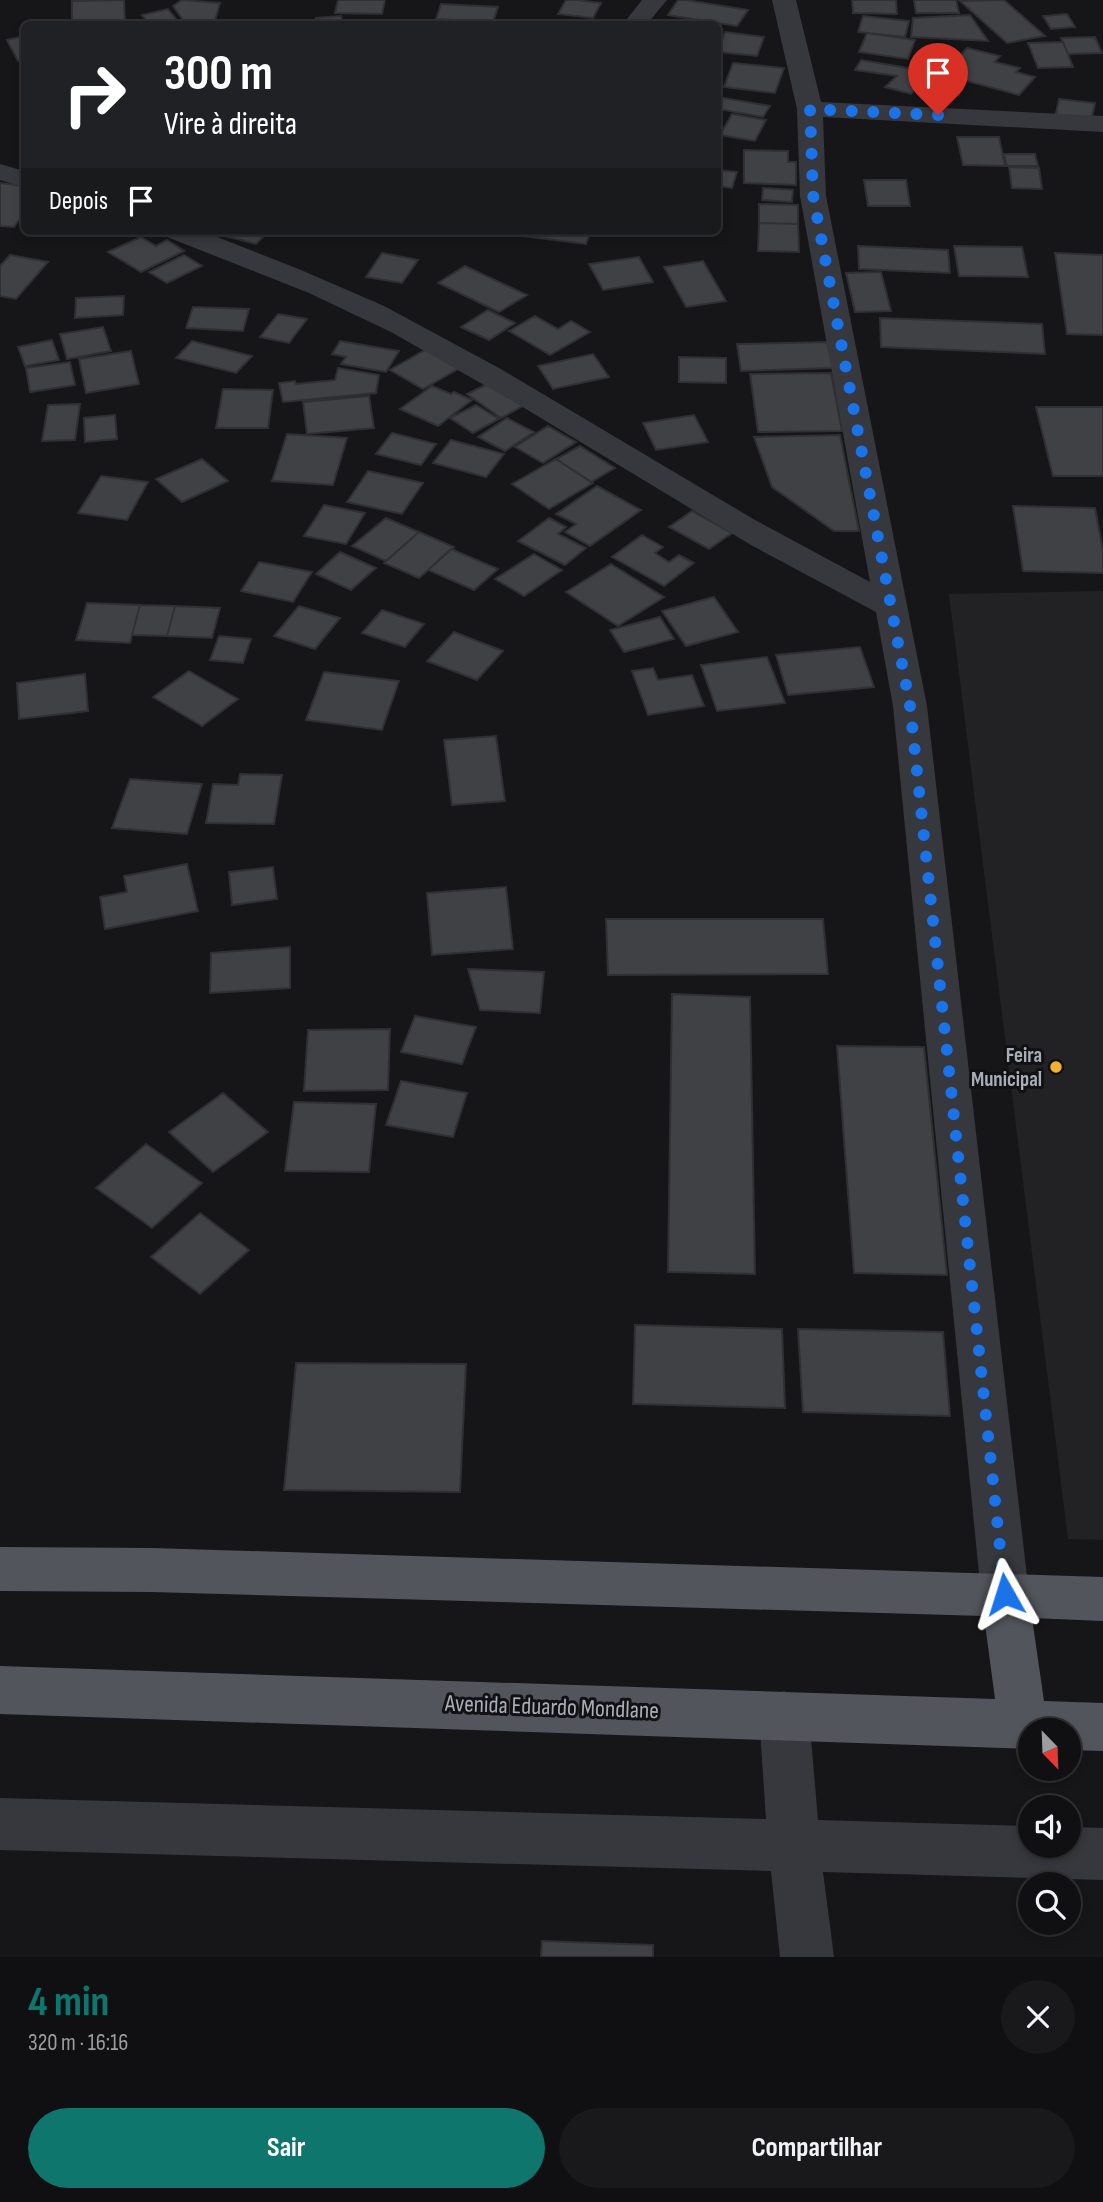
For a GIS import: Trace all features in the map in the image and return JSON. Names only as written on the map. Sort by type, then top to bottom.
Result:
[{"type":"main road","points":[[0,1569],[152,1570],[1103,1599]]},
{"type":"main road","points":[[1005,1594],[1022,1718]]},
{"type":"main road","name":"Avenida Eduardo Mondlane","points":[[0,1690],[1018,1724]]},
{"type":"main road","name":"Avenida Eduardo Mondlane","points":[[1082,1726],[1103,1727]]},
{"type":"street","points":[[638,21],[655,0]]},
{"type":"street","points":[[784,0],[810,109],[813,195],[910,706],[1005,1594]]},
{"type":"street","points":[[810,109],[1103,124]]},
{"type":"street","points":[[0,172],[21,178]]},
{"type":"street","points":[[187,235],[330,293],[409,331],[578,426],[745,528],[893,607]]},
{"type":"street","points":[[784,1715],[794,1846],[807,1957]]},
{"type":"street","points":[[0,1824],[1103,1854]]},
{"type":"shaded area","name":"Feira Municipal","points":[[1103,591],[1103,1540],[1068,1539],[949,594]]},
{"type":"building","points":[[124,0],[125,21],[72,21],[72,1]]},
{"type":"building","points":[[182,0],[220,3],[215,21],[184,21],[173,6]]},
{"type":"building","points":[[338,0],[385,0],[382,14],[335,13]]},
{"type":"building","points":[[566,0],[601,3],[593,18],[558,14]]},
{"type":"building","points":[[678,0],[748,10],[737,26],[721,23],[721,21],[668,15]]},
{"type":"building","points":[[852,0],[896,0],[897,14],[853,13]]},
{"type":"building","points":[[914,0],[956,0],[959,13],[916,13]]},
{"type":"building","points":[[1004,0],[1045,36],[1007,43],[960,1]]},
{"type":"building","points":[[441,4],[498,7],[493,21],[436,19]]},
{"type":"building","points":[[168,9],[178,21],[147,21],[142,15]]},
{"type":"building","points":[[1067,14],[1075,27],[1051,29],[1043,16]]},
{"type":"building","points":[[970,15],[988,41],[911,37],[913,18]]},
{"type":"building","points":[[341,16],[343,21],[318,21],[316,18]]},
{"type":"building","points":[[863,16],[909,21],[905,37],[858,32]]},
{"type":"building","points":[[725,32],[764,37],[757,56],[721,52]]},
{"type":"building","points":[[867,33],[915,40],[908,59],[859,52]]},
{"type":"building","points":[[21,37],[21,60],[18,61],[7,40]]},
{"type":"building","points":[[1095,37],[1102,53],[1068,54],[1061,38]]},
{"type":"building","points":[[1063,42],[1073,67],[1038,68],[1028,43]]},
{"type":"building","points":[[967,48],[1000,56],[995,62],[1020,68],[1016,72],[1035,77],[1019,95],[941,74]]},
{"type":"building","points":[[861,60],[931,72],[911,94],[885,87],[897,76],[855,70]]},
{"type":"building","points":[[733,63],[784,68],[775,93],[724,87]]},
{"type":"building","points":[[721,98],[770,106],[763,117],[721,110]]},
{"type":"building","points":[[1059,99],[1095,103],[1091,122],[1055,118]]},
{"type":"building","points":[[732,114],[766,120],[755,141],[721,133]]},
{"type":"building","points":[[957,137],[999,137],[1005,166],[963,165]]},
{"type":"building","points":[[744,150],[788,151],[788,162],[796,162],[796,185],[744,183]]},
{"type":"building","points":[[1004,154],[1035,154],[1038,166],[1007,166]]},
{"type":"building","points":[[1009,167],[1039,168],[1042,189],[1012,188]]},
{"type":"building","points":[[721,170],[737,172],[732,188],[721,186]]},
{"type":"building","points":[[864,180],[906,180],[910,206],[868,206]]},
{"type":"building","points":[[0,183],[21,186],[21,217],[14,227],[0,226]]},
{"type":"building","points":[[763,188],[793,190],[792,202],[762,200]]},
{"type":"building","points":[[759,204],[798,205],[798,224],[759,223]]},
{"type":"building","points":[[759,223],[798,224],[799,252],[758,251]]},
{"type":"building","points":[[221,235],[265,235],[256,244]]},
{"type":"building","points":[[514,235],[589,235],[586,244]]},
{"type":"building","points":[[141,237],[156,246],[167,240],[184,251],[141,272],[108,252]]},
{"type":"building","points":[[858,246],[948,250],[950,273],[859,269]]},
{"type":"building","points":[[954,246],[1022,247],[1028,277],[959,276]]},
{"type":"building","points":[[382,253],[418,260],[402,283],[366,277]]},
{"type":"building","points":[[1055,253],[1103,255],[1103,335],[1067,334]]},
{"type":"building","points":[[10,255],[48,262],[16,299],[0,296],[0,266]]},
{"type":"building","points":[[184,255],[202,266],[167,283],[149,272]]},
{"type":"building","points":[[639,257],[653,282],[603,290],[589,264]]},
{"type":"building","points":[[703,261],[726,301],[686,307],[664,267]]},
{"type":"building","points":[[465,266],[527,295],[499,312],[438,283]]},
{"type":"building","points":[[881,272],[891,311],[855,312],[846,273]]},
{"type":"building","points":[[124,296],[123,315],[75,318],[76,298]]},
{"type":"building","points":[[193,307],[249,309],[243,331],[186,328]]},
{"type":"building","points":[[488,310],[515,323],[489,340],[461,327]]},
{"type":"building","points":[[278,314],[307,319],[289,343],[260,337]]},
{"type":"building","points":[[535,316],[558,329],[571,321],[590,332],[550,355],[509,331]]},
{"type":"building","points":[[880,318],[1042,324],[1045,354],[881,347]]},
{"type":"building","points":[[103,327],[111,351],[67,359],[60,334]]},
{"type":"building","points":[[52,340],[59,360],[25,366],[18,347]]},
{"type":"building","points":[[192,341],[252,356],[236,373],[176,358]]},
{"type":"building","points":[[340,341],[399,351],[386,372],[341,364],[346,357],[332,354]]},
{"type":"building","points":[[827,342],[833,368],[741,371],[737,344]]},
{"type":"building","points":[[432,346],[465,365],[423,389],[390,370]]},
{"type":"building","points":[[131,351],[139,384],[86,393],[79,359]]},
{"type":"building","points":[[593,354],[609,377],[553,389],[538,366]]},
{"type":"building","points":[[679,357],[726,358],[726,383],[679,382]]},
{"type":"building","points":[[70,362],[75,385],[30,392],[26,368]]},
{"type":"building","points":[[338,368],[379,375],[376,393],[283,402],[279,383],[335,380]]},
{"type":"building","points":[[831,373],[842,431],[758,432],[750,374]]},
{"type":"building","points":[[490,383],[523,406],[501,418],[467,394]]},
{"type":"building","points":[[432,386],[472,400],[438,426],[400,409]]},
{"type":"building","points":[[223,389],[273,390],[268,428],[216,428]]},
{"type":"building","points":[[369,396],[374,428],[307,434],[303,402]]},
{"type":"building","points":[[80,404],[75,440],[42,441],[48,405]]},
{"type":"building","points":[[476,405],[499,419],[473,433],[450,418]]},
{"type":"building","points":[[1036,407],[1103,407],[1103,476],[1053,476]]},
{"type":"building","points":[[115,415],[117,439],[85,442],[84,418]]},
{"type":"building","points":[[694,415],[708,442],[656,450],[643,423]]},
{"type":"building","points":[[507,418],[534,432],[505,451],[478,437]]},
{"type":"building","points":[[548,426],[576,442],[543,463],[515,447]]},
{"type":"building","points":[[392,433],[436,444],[421,465],[376,454]]},
{"type":"building","points":[[287,434],[347,438],[333,485],[272,481]]},
{"type":"building","points":[[840,435],[859,531],[834,531],[772,487],[754,437]]},
{"type":"building","points":[[451,440],[504,454],[486,477],[433,463]]},
{"type":"building","points":[[580,446],[615,468],[591,482],[556,459]]},
{"type":"building","points":[[202,459],[228,481],[182,502],[156,479]]},
{"type":"building","points":[[556,459],[593,483],[549,509],[512,484]]},
{"type":"building","points":[[368,471],[423,483],[402,514],[347,502]]},
{"type":"building","points":[[101,476],[148,482],[127,520],[78,513]]},
{"type":"building","points":[[597,486],[641,510],[590,546],[565,532],[576,524],[556,514]]},
{"type":"building","points":[[324,505],[365,513],[346,544],[304,536]]},
{"type":"building","points":[[1013,506],[1095,508],[1103,551],[1103,573],[1023,571]]},
{"type":"building","points":[[692,511],[732,533],[709,549],[669,527]]},
{"type":"building","points":[[386,518],[419,532],[386,561],[352,546]]},
{"type":"building","points":[[549,518],[566,527],[558,534],[586,548],[565,565],[518,541]]},
{"type":"building","points":[[419,532],[454,547],[419,578],[384,563]]},
{"type":"building","points":[[642,535],[663,547],[655,553],[669,562],[679,555],[694,563],[664,586],[612,557]]},
{"type":"building","points":[[451,549],[498,569],[474,590],[428,570]]},
{"type":"building","points":[[340,552],[376,568],[351,590],[316,574]]},
{"type":"building","points":[[534,554],[562,570],[524,596],[495,579]]},
{"type":"building","points":[[259,562],[312,572],[293,602],[241,591]]},
{"type":"building","points":[[611,564],[664,597],[618,626],[566,592]]},
{"type":"building","points":[[714,597],[738,632],[686,646],[662,611]]},
{"type":"building","points":[[87,603],[140,605],[130,643],[76,640]]},
{"type":"building","points":[[140,605],[175,606],[167,636],[132,635]]},
{"type":"building","points":[[175,606],[220,608],[212,638],[167,636]]},
{"type":"building","points":[[299,606],[340,618],[315,649],[274,636]]},
{"type":"building","points":[[382,610],[424,624],[405,647],[362,633]]},
{"type":"building","points":[[660,617],[674,639],[624,652],[610,630]]},
{"type":"building","points":[[454,632],[503,651],[477,680],[427,661]]},
{"type":"building","points":[[219,636],[251,639],[243,663],[210,660]]},
{"type":"building","points":[[860,647],[874,687],[788,695],[776,655]]},
{"type":"building","points":[[767,657],[785,703],[717,711],[701,665]]},
{"type":"building","points":[[653,668],[658,680],[692,675],[704,706],[648,715],[632,671]]},
{"type":"building","points":[[189,671],[238,699],[202,726],[153,697]]},
{"type":"building","points":[[324,672],[399,681],[382,730],[306,720]]},
{"type":"building","points":[[85,674],[88,711],[19,719],[17,683]]},
{"type":"building","points":[[496,736],[505,801],[452,805],[444,740]]},
{"type":"building","points":[[240,774],[282,775],[274,824],[206,823],[213,784],[238,785]]},
{"type":"building","points":[[130,779],[202,784],[187,834],[112,828]]},
{"type":"building","points":[[187,864],[198,911],[105,929],[100,897],[127,892],[124,876]]},
{"type":"building","points":[[273,867],[277,899],[232,905],[229,872]]},
{"type":"building","points":[[506,887],[513,949],[432,955],[427,893]]},
{"type":"building","points":[[606,919],[823,919],[828,974],[608,975]]},
{"type":"building","points":[[290,947],[290,988],[210,993],[211,953]]},
{"type":"building","points":[[468,969],[544,972],[540,1013],[480,1010]]},
{"type":"building","points":[[672,994],[750,997],[755,1274],[668,1272]]},
{"type":"building","points":[[415,1016],[476,1027],[462,1064],[401,1052]]},
{"type":"building","points":[[390,1029],[388,1090],[304,1091],[308,1030]]},
{"type":"building","points":[[837,1046],[924,1047],[947,1275],[854,1273]]},
{"type":"building","points":[[401,1081],[467,1093],[453,1137],[386,1125]]},
{"type":"building","points":[[223,1093],[268,1132],[213,1172],[169,1132]]},
{"type":"building","points":[[294,1102],[376,1104],[369,1172],[285,1171]]},
{"type":"building","points":[[146,1144],[202,1183],[152,1228],[96,1188]]},
{"type":"building","points":[[200,1213],[249,1250],[200,1294],[151,1257]]},
{"type":"building","points":[[635,1325],[782,1329],[785,1408],[633,1404]]},
{"type":"building","points":[[798,1329],[943,1332],[950,1416],[803,1412]]},
{"type":"building","points":[[296,1363],[466,1364],[460,1492],[284,1490]]},
{"type":"building","points":[[542,1941],[653,1945],[653,1957],[541,1957]]},
{"type":"place","name":"Feira Municipal","points":[[1056,1067]]},
{"type":"route","points":[[938,115],[810,109],[813,195],[910,706],[1005,1594]]}]
